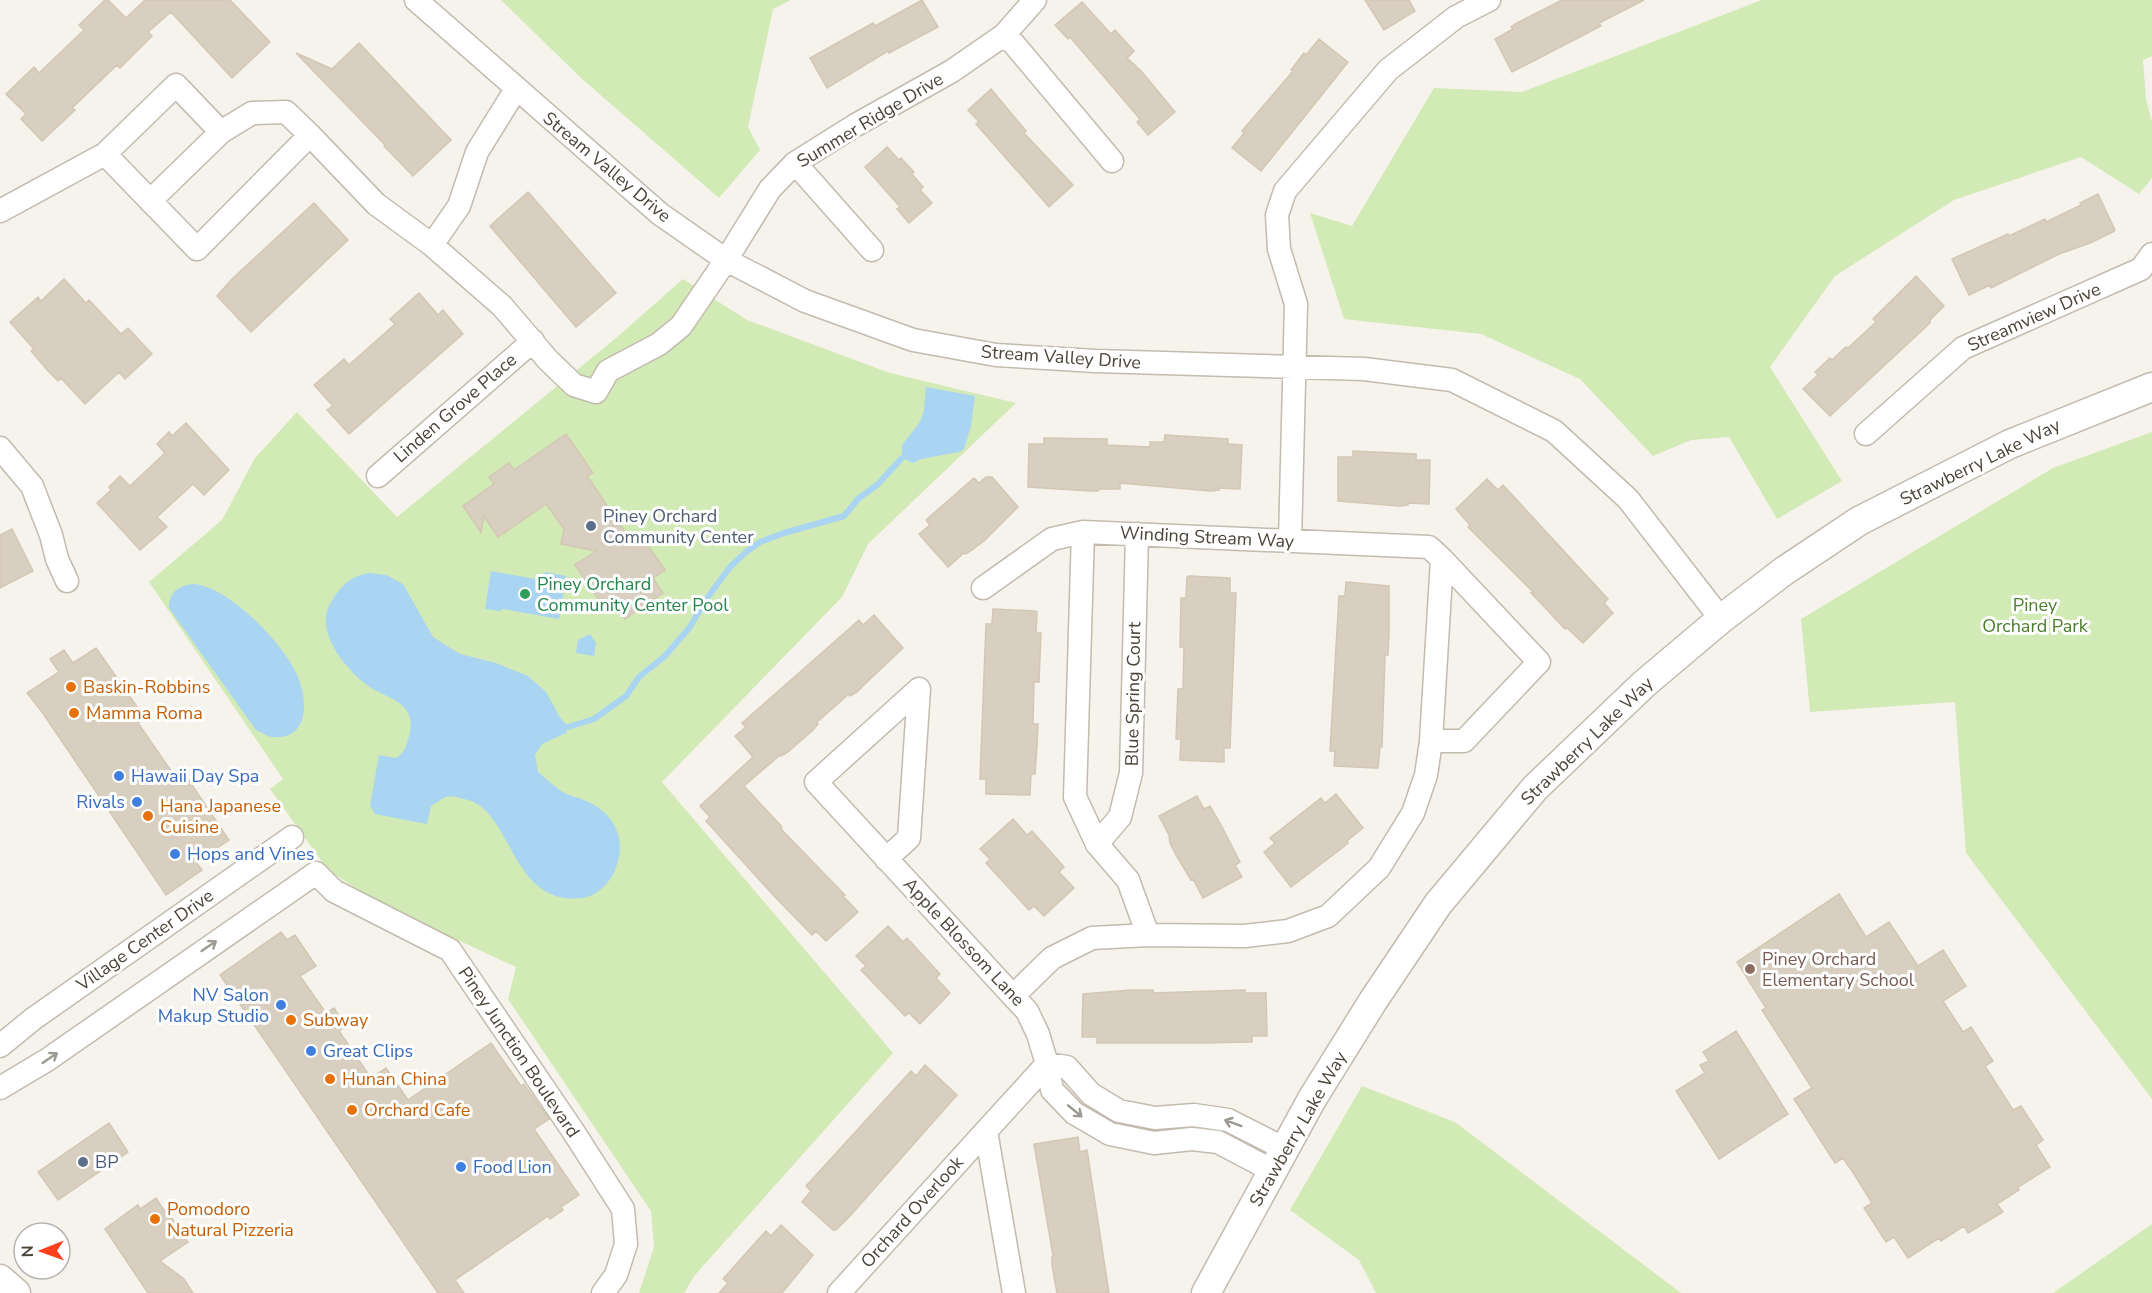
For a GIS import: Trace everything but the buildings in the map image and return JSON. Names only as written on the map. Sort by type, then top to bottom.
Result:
[{"type":"street","name":"Stream Valley Drive","points":[[416,0],[660,214],[726,260],[805,301],[913,340],[1007,355],[1096,362],[1364,369],[1452,380],[1554,431],[1628,499],[1721,619]]},
{"type":"street","name":"Summer Ridge Drive","points":[[726,260],[770,189],[795,163],[854,126],[952,71],[1004,35],[1035,0]]},
{"type":"street","points":[[1290,541],[1296,304],[1279,249],[1277,215],[1285,191],[1388,70],[1451,8],[1489,0]]},
{"type":"street","points":[[1004,35],[1112,161]]},
{"type":"street","points":[[2,203],[105,154],[176,85],[220,132]]},
{"type":"street","points":[[432,245],[459,206],[477,152],[516,89]]},
{"type":"street","name":"Linden Grove Place","points":[[150,201],[220,132],[252,113],[286,112],[376,204],[432,245],[502,306],[548,360],[574,385],[596,392],[608,371],[659,344],[681,326],[726,260]]},
{"type":"street","points":[[105,154],[197,249],[310,135]]},
{"type":"street","points":[[795,163],[872,249]]},
{"type":"street","name":"Streamview Drive","points":[[1866,434],[1963,348],[2148,270]]},
{"type":"street","name":"Linden Grove Place","points":[[378,476],[533,341]]},
{"type":"street","name":"Strawberry Lake Way","points":[[1206,1293],[1312,1099],[1373,1001],[1438,904],[1535,788],[1644,684],[1721,619],[1784,571],[1859,521],[2010,444],[2152,387]]},
{"type":"street","points":[[0,448],[32,486],[51,535],[57,560],[67,581]]},
{"type":"street","points":[[1083,532],[1075,797],[1097,844],[1128,880],[1148,935]]},
{"type":"street","name":"Winding Stream Way","points":[[983,588],[1052,539],[1083,532],[1429,547],[1539,663],[1464,741],[1431,741]]},
{"type":"street","name":"Blue Spring Court","points":[[1097,844],[1120,817],[1131,773],[1137,534]]},
{"type":"street","points":[[1013,996],[1052,958],[1092,938],[1148,935],[1245,936],[1288,931],[1328,916],[1379,868],[1413,813],[1426,776],[1431,741],[1442,559]]},
{"type":"street","name":"Apple Blossom Lane","points":[[886,859],[909,838],[919,689],[816,782],[886,859],[1027,1011],[1038,1034],[1047,1064]]},
{"type":"street","name":"Village Center Drive","points":[[0,1046],[33,1019],[292,837]]},
{"type":"street","name":"Piney Junction Boulevard","points":[[0,1088],[46,1060],[316,873],[334,891],[450,950],[623,1209],[626,1244],[616,1275],[603,1293]]},
{"type":"street","points":[[1047,1064],[1067,1067],[1091,1094],[1119,1111],[1155,1118],[1194,1115],[1228,1120],[1279,1160]]},
{"type":"street","name":"Orchard Overlook","points":[[839,1293],[1047,1064]]},
{"type":"street","name":"Orchard Overlook","points":[[986,1131],[1014,1293]]},
{"type":"street","points":[[0,1279],[16,1293]]},
{"type":"green space","points":[[501,0],[791,0],[773,9],[748,127],[760,150],[719,198],[581,78]]},
{"type":"green space","points":[[1762,0],[2152,0],[2152,56],[2143,60],[2146,99],[2152,122],[2152,178],[2139,194],[2081,157],[1954,200],[1835,276],[1770,367],[1842,481],[1777,519],[1729,437],[1691,440],[1653,456],[1580,379],[1481,334],[1344,319],[1310,213],[1352,226],[1434,88],[1522,92]]},
{"type":"green space","points":[[683,279],[747,320],[890,373],[1016,403],[868,544],[842,597],[662,782],[893,1053],[695,1275],[684,1293],[639,1293],[654,1247],[651,1211],[508,999],[516,967],[380,904],[328,870],[270,789],[283,779],[149,582],[222,520],[255,458],[297,412],[397,517],[616,338]]},
{"type":"green space","name":"Piney Orchard Park","points":[[2152,432],[2152,1099],[1966,853],[1955,702],[1810,712],[1801,619],[2053,468]]},
{"type":"green space","points":[[1362,1086],[1455,1122],[1681,1293],[1376,1293],[1359,1260],[1290,1210]]},
{"type":"green space","points":[[2152,1224],[2152,1293],[2053,1293]]},
{"type":"water","points":[[926,387],[975,396],[971,426],[964,449],[913,463],[902,458],[902,445],[920,422],[924,410]]},
{"type":"water","name":"Piney Orchard Community Center Pool","points":[[491,571],[535,579],[546,572],[566,576],[559,619],[503,609],[500,611],[485,609]]},
{"type":"water","points":[[369,573],[386,575],[403,584],[433,637],[460,654],[496,663],[528,676],[546,692],[568,727],[566,733],[542,744],[535,755],[538,772],[556,788],[594,805],[603,812],[616,828],[619,837],[619,859],[615,870],[606,884],[597,892],[582,898],[558,897],[540,887],[526,873],[493,819],[480,806],[464,799],[448,796],[431,806],[427,824],[375,814],[370,806],[379,755],[396,758],[403,752],[411,726],[409,716],[398,702],[371,688],[347,666],[333,646],[326,624],[331,602],[339,591],[351,579]]},
{"type":"water","points":[[193,584],[222,594],[237,605],[267,633],[290,662],[301,685],[304,706],[300,725],[294,732],[285,736],[273,737],[256,730],[169,608],[169,602],[175,591]]},
{"type":"water","points":[[590,634],[596,643],[594,656],[576,653],[578,640]]},
{"type":"waterway","points":[[568,727],[594,719],[626,696],[639,677],[665,656],[690,627],[705,601],[730,567],[746,552],[760,542],[784,533],[844,516],[859,498],[877,485],[902,458]]},
{"type":"place","name":"Piney Orchard Community Center","points":[[591,526]]},
{"type":"place","name":"Piney Orchard Community Center Pool","points":[[525,594]]},
{"type":"place","name":"Baskin-Robbins","points":[[71,687]]},
{"type":"place","name":"Mamma Roma","points":[[74,713]]},
{"type":"place","name":"Hawaii Day Spa","points":[[119,776]]},
{"type":"place","name":"Rivals","points":[[137,802]]},
{"type":"place","name":"Hana Japanese Cuisine","points":[[148,816]]},
{"type":"place","name":"Hops and Vines","points":[[175,854]]},
{"type":"place","name":"Piney Orchard Elementary School","points":[[1750,969]]},
{"type":"place","name":"NV Salon Makup Studio","points":[[281,1005]]},
{"type":"place","name":"Subway","points":[[291,1020]]},
{"type":"place","name":"Great Clips","points":[[311,1051]]},
{"type":"place","name":"Hunan China","points":[[330,1079]]},
{"type":"place","name":"Orchard Cafe","points":[[352,1110]]},
{"type":"place","name":"BP","points":[[83,1162]]},
{"type":"place","name":"Food Lion","points":[[461,1167]]},
{"type":"place","name":"Pomodoro Natural Pizzeria","points":[[155,1219]]}]
